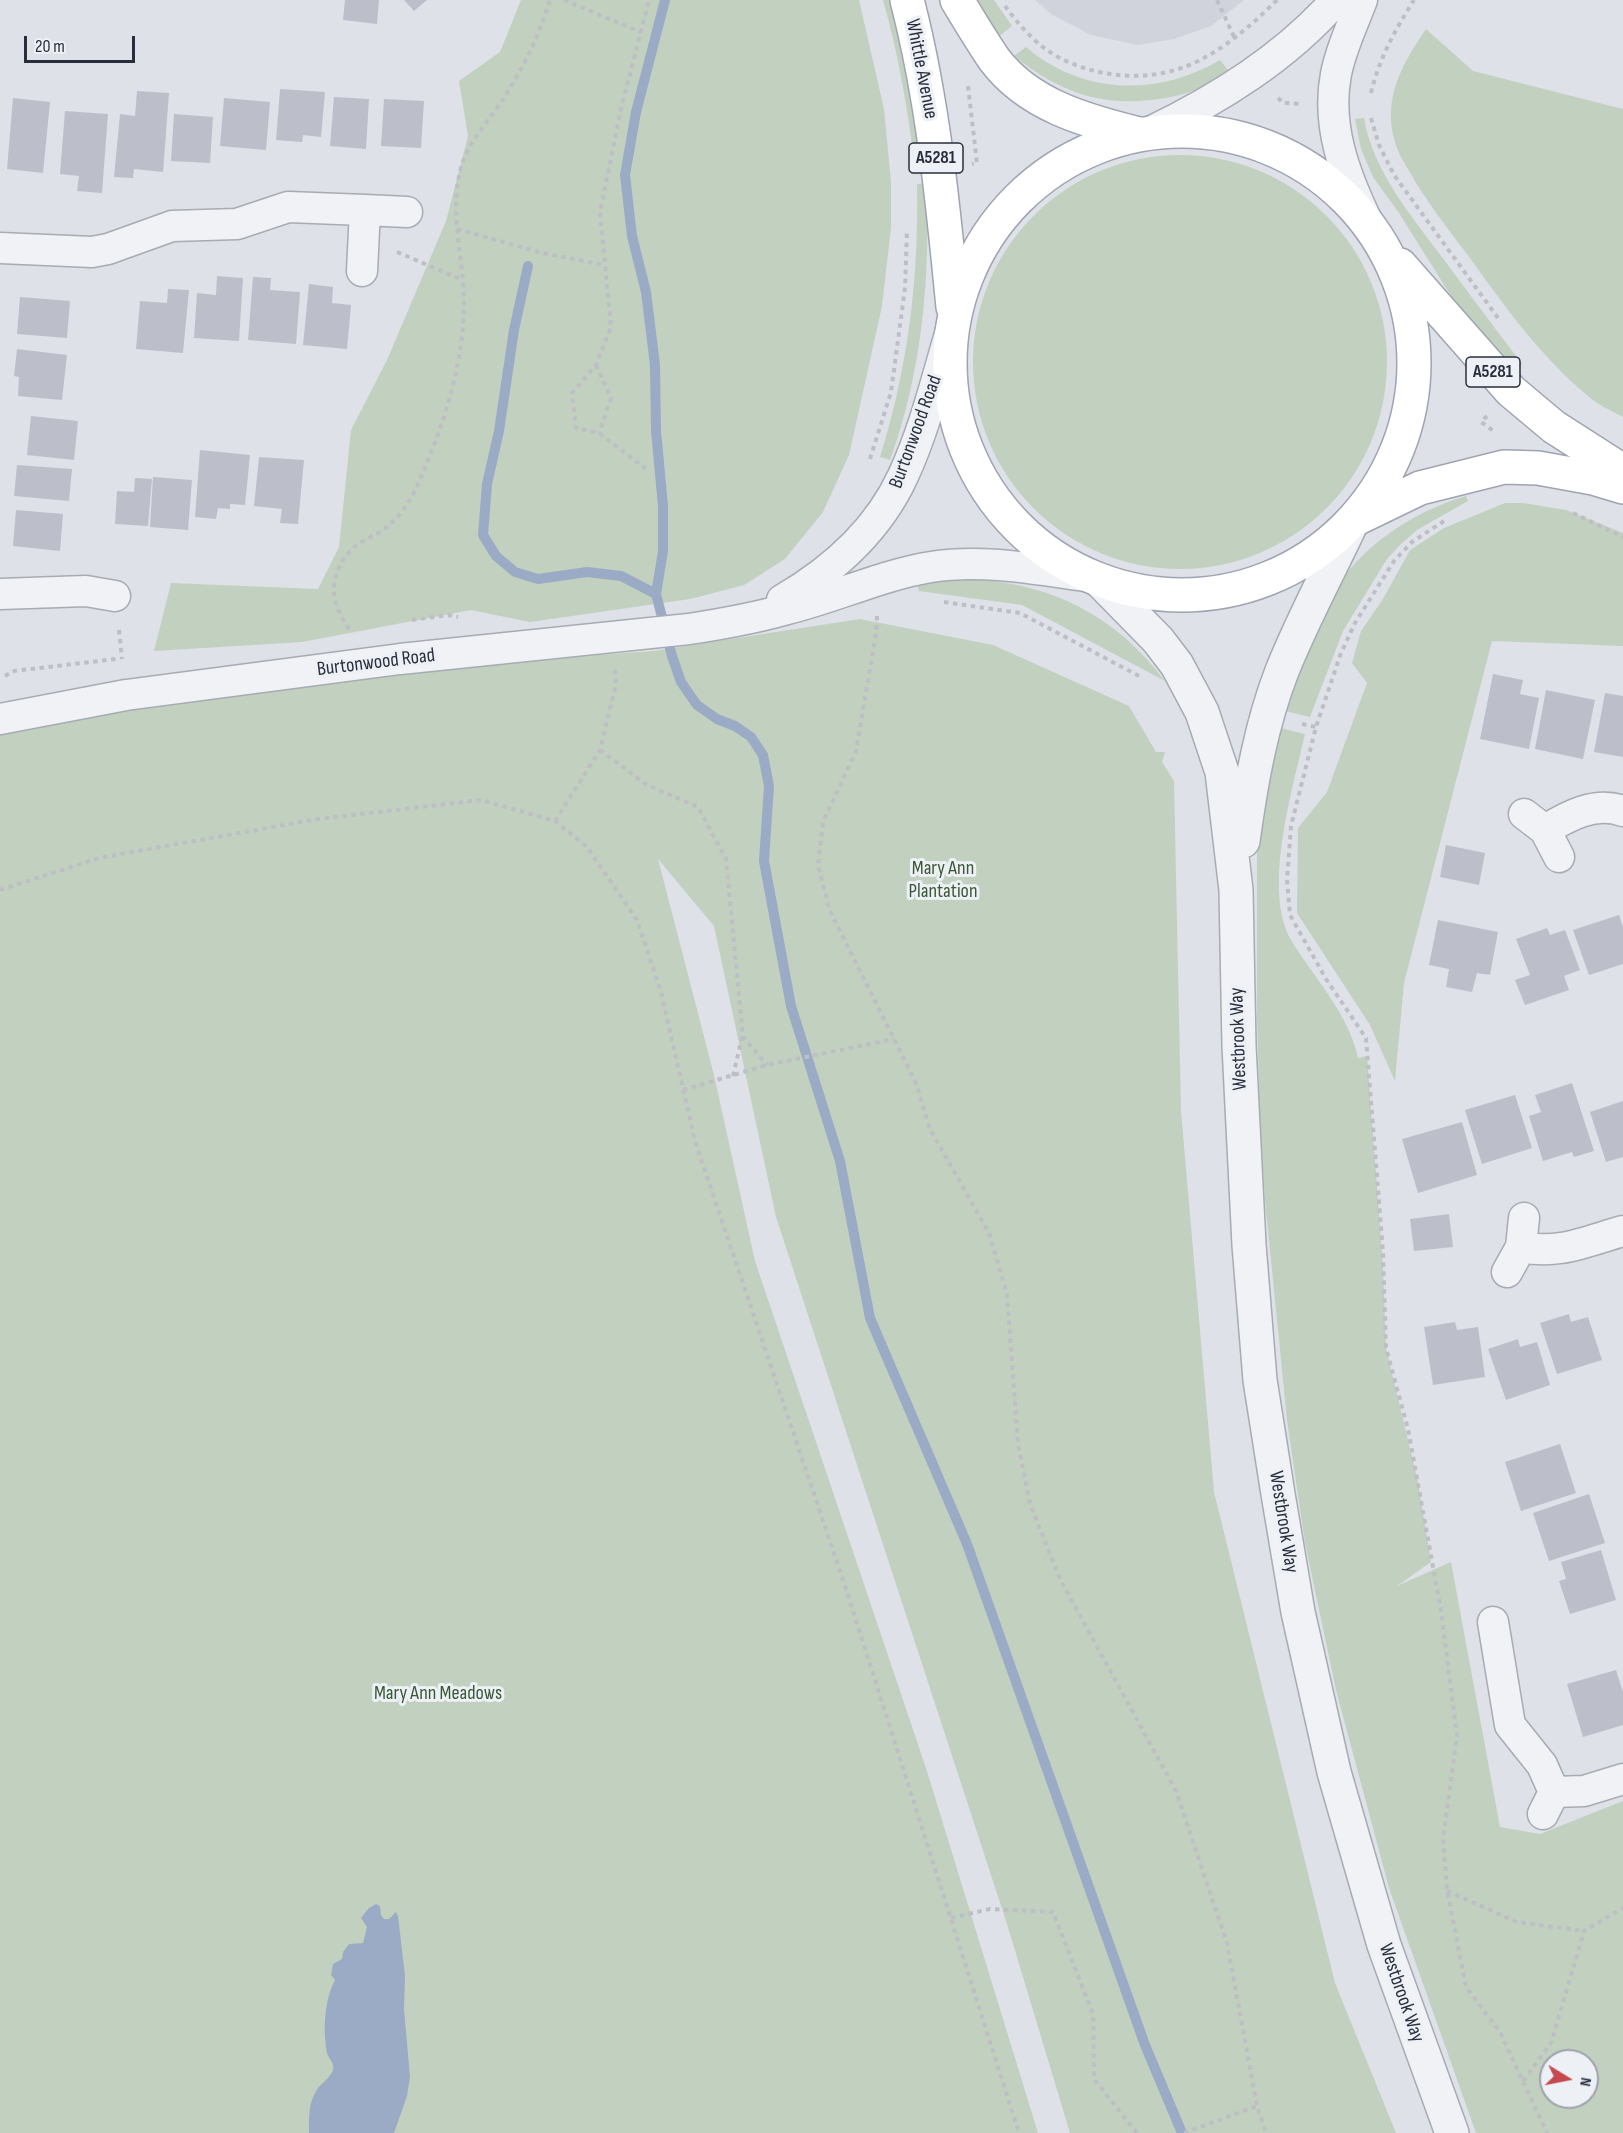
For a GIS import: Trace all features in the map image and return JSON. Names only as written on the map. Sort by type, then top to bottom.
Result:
[{"type":"main road","name":"Whittle Avenue","points":[[907,0],[927,90],[946,237],[953,322]]},
{"type":"main road","name":"A5281","points":[[957,0],[994,58],[1018,83],[1048,104],[1094,123],[1144,133]]},
{"type":"main road","name":"A5281","points":[[1623,471],[1554,427],[1510,391],[1385,248],[1367,221],[1339,190],[1307,166],[1270,147],[1231,135],[1191,130],[1144,133],[1074,156],[1018,197],[977,253],[953,322],[950,388],[964,447],[993,500],[1034,544],[1094,580],[1169,597],[1236,591],[1298,566],[1354,521],[1420,488],[1504,467],[1538,468],[1593,478],[1623,487]]},
{"type":"main road","name":"A5281","points":[[1354,521],[1396,458],[1414,388],[1410,315],[1385,248]]},
{"type":"street","points":[[1144,133],[1193,111],[1258,70],[1285,49],[1336,0]]},
{"type":"street","points":[[1362,0],[1346,40],[1336,74],[1334,114],[1341,156],[1351,187],[1367,221]]},
{"type":"street","points":[[0,248],[92,252],[108,249],[172,226],[237,224],[288,207],[364,224],[407,212]]},
{"type":"street","points":[[362,271],[364,224]]},
{"type":"street","name":"Burtonwood Road","points":[[753,616],[785,599],[836,563],[879,516],[891,499],[915,446],[953,322]]},
{"type":"street","name":"Westbrook Way","points":[[1236,890],[1250,794],[1267,715],[1300,630],[1354,521]]},
{"type":"street","name":"Burtonwood Road","points":[[0,719],[138,693],[400,659],[720,624],[787,609],[896,574],[933,567],[974,564],[1018,567],[1094,580]]},
{"type":"street","name":"Westbrook Way","points":[[1094,580],[1158,640],[1177,664],[1202,712],[1222,772],[1236,890],[1243,1152],[1258,1358],[1298,1612],[1334,1772],[1358,1858],[1388,1955],[1452,2133]]},
{"type":"street","points":[[0,594],[86,591],[115,596]]},
{"type":"street","points":[[1558,857],[1535,822],[1602,808],[1623,811]]},
{"type":"street","points":[[1517,1246],[1538,1251],[1559,1250],[1623,1231]]},
{"type":"street","points":[[1494,1622],[1510,1725],[1542,1765],[1548,1803],[1623,1779]]},
{"type":"path","points":[[349,629],[337,608],[334,584],[338,570],[344,556],[387,527],[399,516],[417,486],[454,381],[460,356],[463,280],[455,203],[463,160],[469,147],[516,77],[534,42],[550,0]]},
{"type":"path","points":[[564,0],[640,32]]},
{"type":"path","points":[[646,469],[599,433],[576,428],[572,393],[596,365],[610,327],[600,212],[621,110],[649,0]]},
{"type":"path","points":[[1002,0],[1027,33],[1057,56],[1095,71],[1132,77],[1167,73],[1200,60],[1234,38],[1277,0]]},
{"type":"path","points":[[1217,0],[1234,38]]},
{"type":"path","points":[[1370,97],[1377,69],[1395,29],[1414,0]]},
{"type":"path","points":[[968,78],[977,163]]},
{"type":"path","points":[[1370,116],[1378,145],[1394,175],[1503,326]]},
{"type":"path","points":[[364,224],[463,280]]},
{"type":"path","points":[[870,460],[891,392],[905,288],[907,224]]},
{"type":"path","points":[[457,229],[542,253],[604,265]]},
{"type":"path","points":[[596,365],[611,398],[599,433]]},
{"type":"path","points":[[1566,510],[1623,537]]},
{"type":"path","points":[[1454,517],[1412,542],[1394,561],[1355,623],[1341,652],[1316,727],[1291,826],[1287,880],[1290,915],[1326,979],[1366,1038],[1383,1252],[1386,1348],[1408,1429],[1441,1611],[1457,1736],[1443,1839],[1447,1890],[1466,1987],[1500,2032],[1547,2133]]},
{"type":"path","points":[[938,602],[1020,613],[1144,679]]},
{"type":"path","points":[[877,607],[876,634],[856,751],[823,822],[818,866],[830,911],[916,1083],[930,1129],[989,1233],[1007,1294],[1018,1444],[1030,1504],[1060,1579],[1176,1791],[1227,1943],[1257,2106],[1266,2133]]},
{"type":"path","points":[[555,821],[600,750],[627,635]]},
{"type":"path","points":[[600,750],[647,784],[698,807],[726,859],[743,1037],[733,1076]]},
{"type":"path","points":[[0,890],[99,858],[318,819],[481,800],[555,821],[587,847],[637,920],[661,992],[695,1142],[847,1592],[1018,2133]]},
{"type":"path","points":[[743,1037],[767,1065]]},
{"type":"path","points":[[683,1090],[767,1065],[894,1039]]},
{"type":"path","points":[[1447,1890],[1517,1922],[1584,1931],[1623,1908]]},
{"type":"path","points":[[951,1918],[990,1909],[1053,1912],[1093,2014],[1094,2079],[1137,2133]]},
{"type":"path","points":[[1523,2081],[1551,2043],[1584,1931]]},
{"type":"path","points":[[1184,2133],[1257,2106]]},
{"type":"shaded area","points":[[1035,0],[1244,0],[1211,26],[1174,39],[1138,45],[1091,35],[1051,14]]},
{"type":"green space","points":[[521,0],[859,0],[884,109],[891,182],[891,228],[882,306],[849,455],[823,512],[785,559],[744,585],[690,599],[530,622],[471,610],[302,642],[154,651],[171,583],[318,589],[339,547],[351,430],[387,360],[446,221],[468,136],[459,81],[500,52]]},
{"type":"green space","points":[[883,0],[894,0],[925,158],[914,159],[902,79]]},
{"type":"green space","points":[[972,0],[994,0],[1012,26],[997,38]]},
{"type":"green space","points":[[1426,29],[1473,71],[1623,109],[1623,417],[1592,399],[1539,348],[1444,224],[1402,159],[1395,143],[1392,126],[1393,96],[1406,61]]},
{"type":"green space","points":[[1026,47],[1048,63],[1071,74],[1095,82],[1120,85],[1146,85],[1171,80],[1196,72],[1220,60],[1228,70],[1204,86],[1179,95],[1151,100],[1112,100],[1078,93],[1046,78],[1014,56]]},
{"type":"green space","points":[[1364,118],[1376,157],[1396,194],[1522,364],[1512,375],[1466,320],[1399,213],[1373,177],[1361,149],[1355,119]]},
{"type":"green space","points":[[1180,155],[1220,159],[1259,171],[1295,190],[1326,216],[1352,247],[1371,283],[1383,322],[1387,362],[1383,402],[1371,441],[1352,477],[1326,508],[1295,534],[1259,553],[1220,565],[1180,569],[1140,565],[1101,553],[1065,534],[1034,508],[1008,477],[989,441],[977,402],[973,362],[977,322],[989,283],[1008,247],[1034,216],[1065,190],[1101,171],[1140,159]]},
{"type":"green space","points":[[926,183],[927,253],[922,323],[910,393],[890,460],[880,457],[898,390],[910,322],[916,253],[917,184]]},
{"type":"green space","points":[[1466,496],[1468,501],[1417,530],[1387,559],[1343,631],[1310,717],[1281,710],[1329,599],[1343,577],[1373,546],[1407,521]]},
{"type":"green space","points":[[1505,503],[1523,503],[1566,510],[1623,533],[1623,646],[1492,641],[1404,983],[1395,1081],[1370,1025],[1297,913],[1298,828],[1327,792],[1367,683],[1352,663],[1361,631],[1383,599],[1410,550],[1444,528]]},
{"type":"green space","points":[[972,579],[1029,588],[1056,596],[1080,608],[1104,621],[1126,638],[1165,681],[1022,605],[919,591],[917,584]]},
{"type":"green space","name":"Mary Ann Meadows","points":[[860,619],[993,645],[1129,706],[1156,752],[1165,752],[1162,762],[1174,781],[1181,1111],[1214,1492],[1335,1983],[1396,2133],[1070,2133],[1007,1924],[776,1217],[714,926],[658,859],[714,1075],[755,1261],[926,1768],[1038,2133],[0,2133],[0,733],[59,720],[282,686],[529,660],[653,651]]},
{"type":"green space","points":[[1276,727],[1305,734],[1283,838],[1279,894],[1283,919],[1291,940],[1339,1011],[1358,1058],[1367,1056],[1383,1266],[1386,1348],[1418,1482],[1431,1562],[1397,1586],[1451,1562],[1500,1827],[1540,1834],[1623,1801],[1623,2133],[1476,2133],[1389,1888],[1336,1690],[1305,1543],[1287,1420],[1265,1200],[1257,1016],[1257,845]]},
{"type":"water","points":[[376,1904],[380,1906],[384,1919],[389,1919],[396,1912],[398,1916],[405,1976],[404,2009],[410,2077],[407,2096],[394,2133],[309,2133],[312,2099],[333,2070],[333,2063],[327,2053],[325,2025],[331,1988],[335,1980],[331,1975],[333,1964],[342,1959],[343,1952],[349,1944],[363,1943],[367,1927],[361,1918],[369,1908]]},
{"type":"building","points":[[345,0],[379,0],[377,24],[343,20]]},
{"type":"building","points":[[404,0],[427,0],[414,11]]},
{"type":"building","points":[[280,89],[325,92],[321,137],[303,135],[302,142],[276,140]]},
{"type":"building","points":[[137,91],[169,93],[163,172],[134,169],[133,178],[114,177],[120,114],[135,116]]},
{"type":"building","points":[[334,97],[369,99],[366,149],[330,146]]},
{"type":"building","points":[[13,98],[50,102],[43,173],[7,169]]},
{"type":"building","points":[[224,98],[270,102],[266,150],[220,146]]},
{"type":"building","points":[[384,99],[424,101],[421,148],[381,146]]},
{"type":"building","points":[[65,111],[108,114],[102,193],[77,191],[79,176],[60,174]]},
{"type":"building","points":[[174,114],[213,117],[210,163],[171,161]]},
{"type":"building","points":[[217,276],[243,278],[239,341],[194,338],[197,293],[216,295]]},
{"type":"building","points":[[253,277],[271,278],[270,290],[300,292],[296,344],[248,340]]},
{"type":"building","points":[[309,284],[333,287],[332,303],[351,305],[347,349],[303,345]]},
{"type":"building","points":[[168,289],[189,290],[183,353],[136,349],[140,301],[167,303]]},
{"type":"building","points":[[20,297],[70,301],[67,338],[17,334]]},
{"type":"building","points":[[17,349],[67,355],[62,400],[18,396],[19,377],[14,376]]},
{"type":"building","points":[[31,416],[78,421],[74,460],[27,455]]},
{"type":"building","points":[[200,450],[250,455],[245,505],[230,504],[230,509],[218,508],[216,519],[195,517]]},
{"type":"building","points":[[259,457],[304,460],[298,524],[280,523],[282,509],[254,506]]},
{"type":"building","points":[[17,465],[72,469],[69,501],[14,496]]},
{"type":"building","points":[[153,477],[192,480],[188,530],[150,527]]},
{"type":"building","points":[[135,478],[152,479],[148,526],[115,524],[117,491],[134,492]]},
{"type":"building","points":[[16,510],[63,514],[60,551],[13,546]]},
{"type":"building","points":[[1493,674],[1523,680],[1520,694],[1539,698],[1529,749],[1480,739]]},
{"type":"building","points":[[1546,690],[1595,700],[1583,759],[1535,749]]},
{"type":"building","points":[[1605,693],[1623,696],[1623,757],[1594,752]]},
{"type":"building","points":[[1446,845],[1485,853],[1479,885],[1440,877]]},
{"type":"building","points":[[1619,915],[1623,927],[1623,964],[1589,975],[1573,930]]},
{"type":"building","points":[[1438,920],[1498,932],[1490,975],[1477,973],[1472,992],[1446,987],[1449,969],[1429,965]]},
{"type":"building","points":[[1547,928],[1550,935],[1565,930],[1580,970],[1564,976],[1569,990],[1525,1005],[1515,980],[1530,975],[1516,939]]},
{"type":"building","points":[[1572,1083],[1594,1151],[1574,1157],[1572,1152],[1543,1161],[1529,1116],[1541,1112],[1535,1095]]},
{"type":"building","points":[[1515,1095],[1532,1148],[1482,1164],[1465,1110]]},
{"type":"building","points":[[1623,1101],[1623,1157],[1606,1162],[1590,1112]]},
{"type":"building","points":[[1462,1122],[1477,1175],[1418,1193],[1402,1139]]},
{"type":"building","points":[[1449,1214],[1453,1247],[1414,1251],[1410,1219]]},
{"type":"building","points":[[1569,1314],[1571,1322],[1588,1317],[1602,1360],[1557,1374],[1540,1323]]},
{"type":"building","points":[[1455,1322],[1457,1330],[1478,1327],[1485,1377],[1433,1385],[1424,1327]]},
{"type":"building","points":[[1518,1339],[1520,1347],[1537,1342],[1550,1385],[1506,1400],[1488,1349]]},
{"type":"building","points":[[1560,1444],[1576,1493],[1521,1511],[1505,1462]]},
{"type":"building","points":[[1589,1494],[1605,1543],[1549,1561],[1533,1513]]},
{"type":"building","points":[[1601,1550],[1616,1600],[1570,1614],[1559,1581],[1566,1579],[1561,1562]]},
{"type":"building","points":[[1616,1670],[1623,1692],[1623,1725],[1583,1737],[1567,1684]]},
{"type":"waterway","points":[[665,0],[636,112],[625,175],[632,236],[646,292],[655,365],[656,431],[663,506],[663,551],[656,594],[681,682],[697,705],[717,719],[735,726],[751,737],[763,755],[769,786],[764,861],[791,1006],[840,1161],[870,1318],[967,1544],[1145,2045],[1182,2133]]},
{"type":"waterway","points":[[528,266],[514,330],[499,431],[487,484],[483,535],[496,556],[515,572],[538,579],[587,572],[621,576],[656,594]]},
{"type":"park label","name":"Mary Ann Plantation","points":[[943,880]]}]
